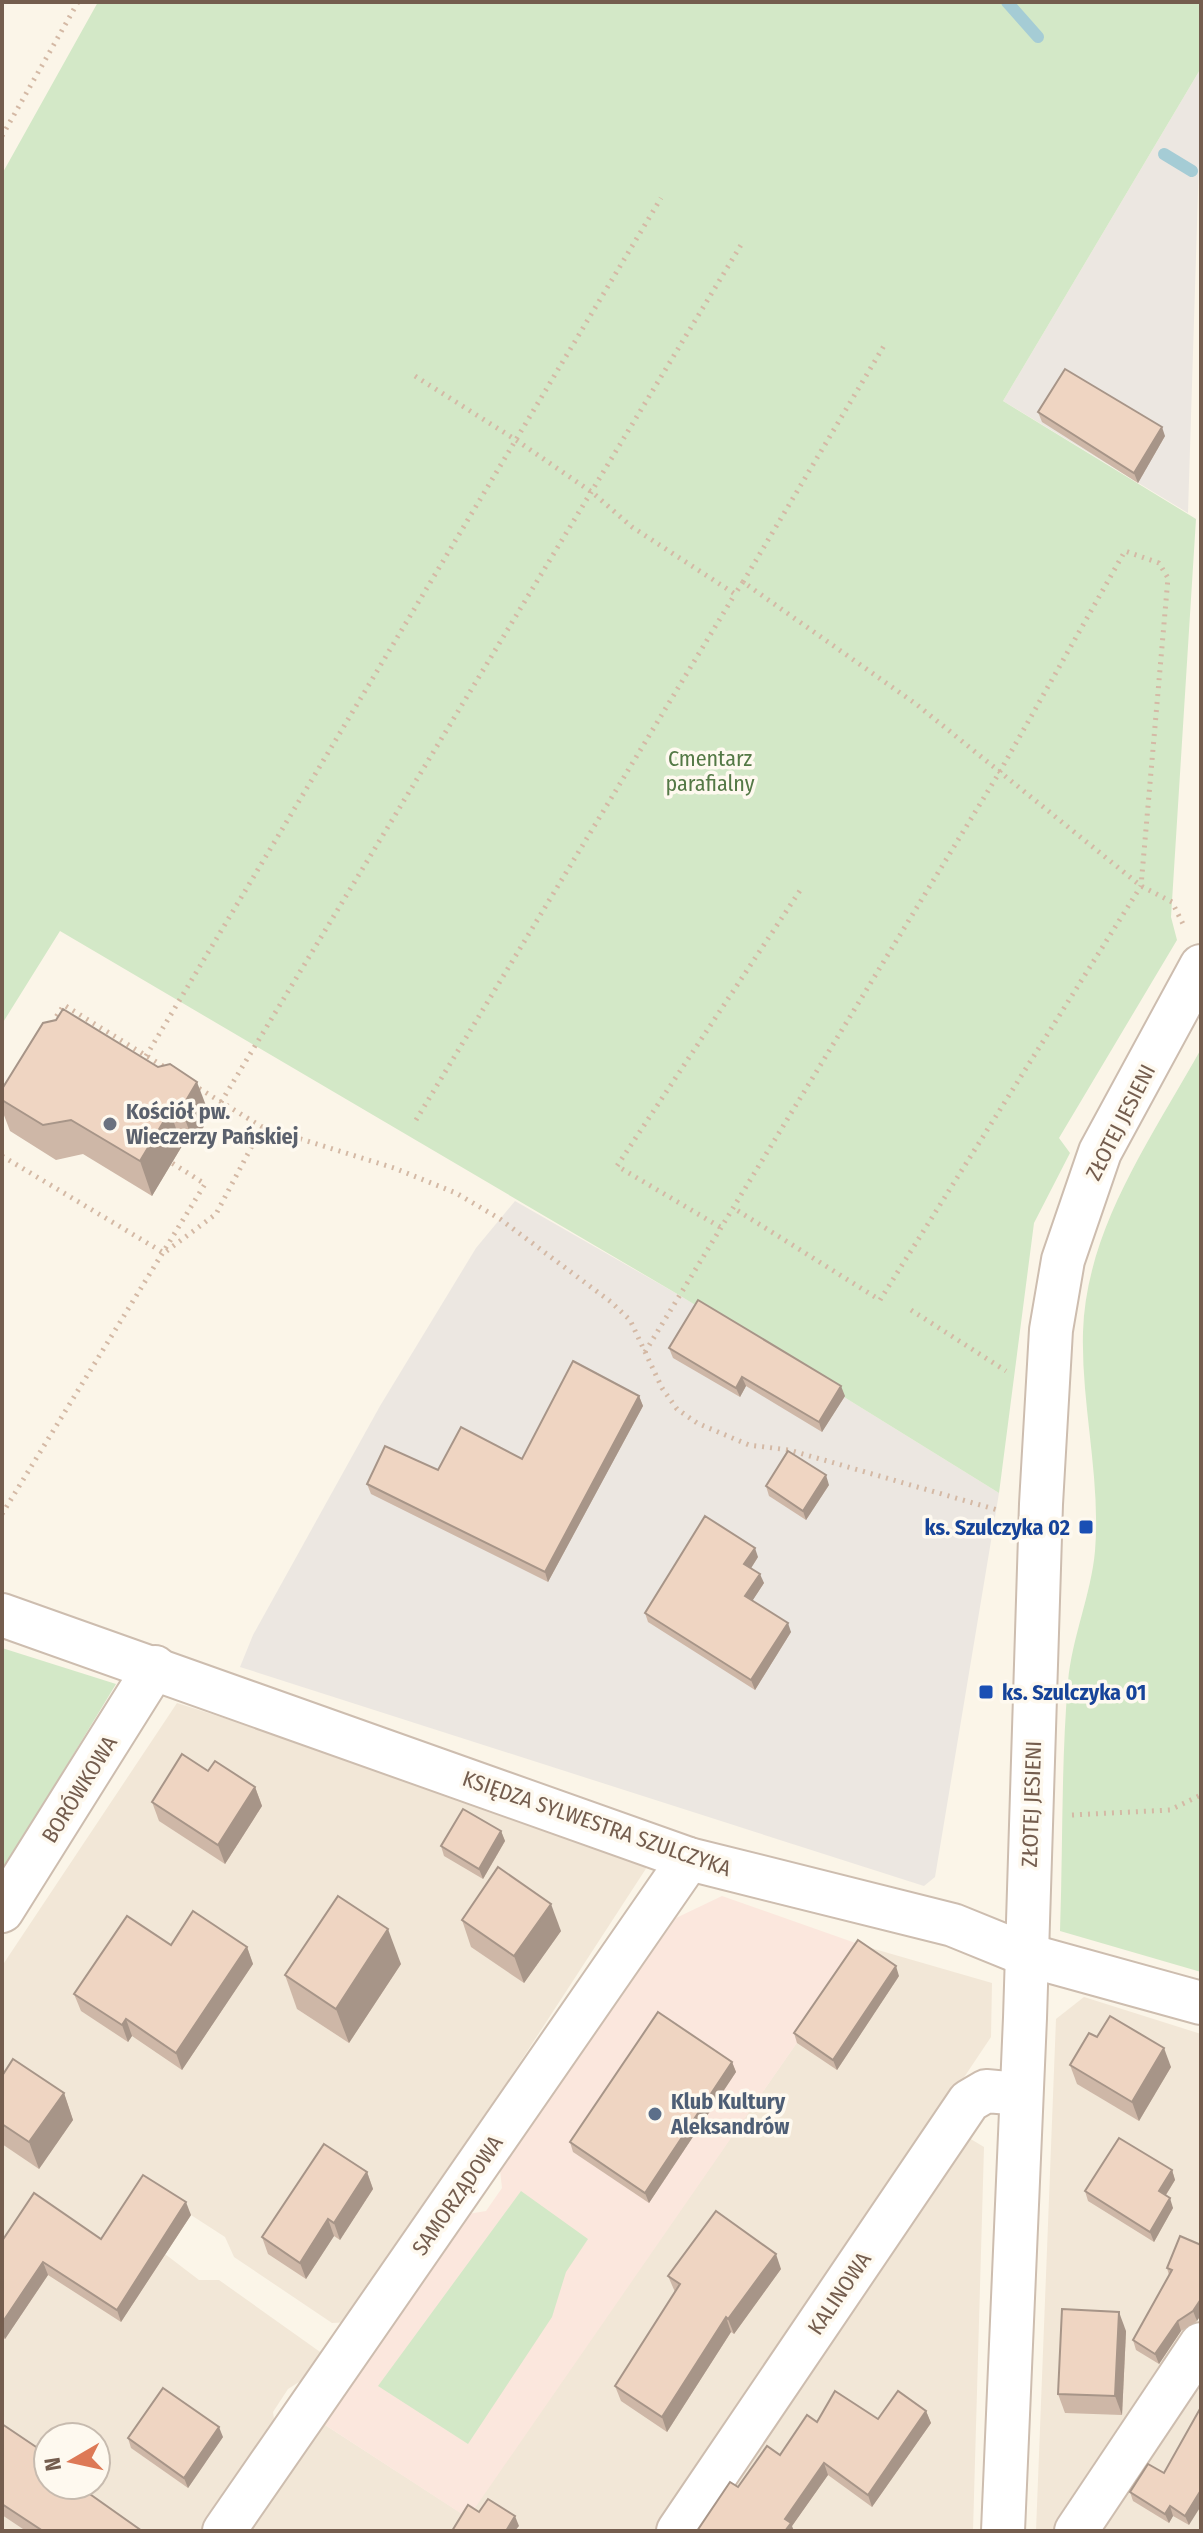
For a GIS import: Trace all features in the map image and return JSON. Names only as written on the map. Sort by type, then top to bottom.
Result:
[{"type":"street","name":"ZŁOTEJ JESIENI","points":[[1003,2531],[1051,1330],[1063,1260],[1100,1152],[1201,966]]},
{"type":"street","name":"KSIĘDZA SYLWESTRA SZULCZYKA","points":[[2,1615],[689,1859],[953,1925],[1027,1955],[1201,2003]]},
{"type":"street","name":"BORÓWKOWA","points":[[2,1911],[155,1667]]},
{"type":"street","name":"SAMORZĄDOWA","points":[[224,2531],[689,1859]]},
{"type":"street","name":"KALINOWA","points":[[678,2531],[969,2101],[986,2091],[1021,2094]]},
{"type":"street","points":[[1076,2531],[1201,2344]]},
{"type":"path","points":[[2,136],[78,2]]},
{"type":"path","points":[[146,1056],[661,198]]},
{"type":"path","points":[[221,1102],[741,245]]},
{"type":"path","points":[[416,1120],[885,344]]},
{"type":"path","points":[[415,376],[516,440],[593,493],[632,527],[735,594]]},
{"type":"path","points":[[645,1352],[999,773],[1125,551],[1159,563],[1168,578],[1141,886],[880,1300],[735,1209]]},
{"type":"path","points":[[743,582],[858,661],[1141,886],[1172,902],[1185,929],[1201,931]]},
{"type":"path","points":[[720,1227],[617,1166],[803,886]]},
{"type":"path","points":[[46,1031],[64,1005],[171,1071]]},
{"type":"path","points":[[184,1079],[262,1127],[394,1168],[456,1193],[500,1219],[611,1302],[630,1320],[677,1409],[697,1423],[749,1445],[789,1450],[996,1510]]},
{"type":"path","points":[[164,1253],[216,1214],[262,1127]]},
{"type":"path","points":[[2,1156],[164,1253]]},
{"type":"path","points":[[2,1514],[205,1184],[172,1163]]},
{"type":"path","points":[[911,1310],[1015,1377],[1048,1385]]},
{"type":"path","points":[[1070,1815],[1170,1810],[1201,1795]]},
{"type":"shaded area","points":[[1201,68],[1199,160],[1188,513],[1003,401]]},
{"type":"shaded area","points":[[515,1201],[679,1295],[999,1493],[935,1877],[924,1886],[240,1667],[253,1635],[380,1406],[476,1248]]},
{"type":"shaded area","points":[[177,1703],[397,1773],[649,1864],[351,2322],[332,2323],[234,2257],[225,2237],[191,2215],[165,2254],[199,2280],[219,2280],[323,2354],[310,2375],[288,2389],[273,2412],[275,2426],[202,2531],[2,2531],[2,1966]]},
{"type":"shaded area","points":[[722,1896],[864,1946],[468,2518],[319,2421],[468,2214],[486,2211],[502,2188],[500,2170],[676,1918]]},
{"type":"shaded area","points":[[864,1946],[992,1983],[991,2037],[661,2531],[243,2531],[319,2421],[467,2517]]},
{"type":"shaded area","points":[[1084,1997],[1201,2034],[1201,2315],[1061,2531],[1036,2531],[1056,2019]]},
{"type":"shaded area","points":[[969,2138],[984,2147],[973,2531],[702,2531]]},
{"type":"shaded area","points":[[1201,2368],[1201,2531],[1091,2531]]},
{"type":"green space","name":"Cmentarz parafialny","points":[[98,2],[1201,2],[1201,68],[1003,401],[1196,519],[1171,917],[1177,940],[1059,1138],[1070,1153],[1034,1223],[999,1493],[679,1295],[60,931],[2,1024],[2,174]]},
{"type":"green space","points":[[1201,1049],[1201,1972],[1060,1931],[1068,1682],[1095,1551],[1095,1496],[1083,1359],[1087,1294],[1096,1257],[1125,1185]]},
{"type":"green space","points":[[2,1648],[116,1684],[2,1872]]},
{"type":"green space","points":[[521,2191],[588,2239],[566,2272],[552,2317],[468,2444],[378,2386]]},
{"type":"building","points":[[1065,369],[1162,427],[1134,473],[1038,412]]},
{"type":"building","points":[[63,1009],[158,1067],[170,1064],[197,1082],[181,1109],[170,1111],[140,1161],[71,1120],[43,1125],[2,1100],[2,1089],[43,1023],[56,1020]]},
{"type":"building","points":[[698,1300],[841,1386],[819,1422],[742,1377],[736,1388],[669,1348]]},
{"type":"building","points":[[573,1361],[639,1396],[545,1572],[367,1484],[385,1446],[438,1470],[461,1427],[522,1459]]},
{"type":"building","points":[[788,1451],[826,1475],[803,1511],[766,1486]]},
{"type":"building","points":[[705,1516],[755,1548],[744,1564],[760,1574],[745,1596],[788,1623],[751,1680],[645,1613]]},
{"type":"building","points":[[182,1754],[208,1771],[215,1761],[255,1787],[218,1845],[152,1802]]},
{"type":"building","points":[[463,1809],[501,1831],[479,1869],[441,1846]]},
{"type":"building","points":[[498,1867],[551,1904],[514,1956],[462,1920]]},
{"type":"building","points":[[338,1896],[388,1929],[336,2009],[285,1975]]},
{"type":"building","points":[[193,1911],[247,1947],[176,2053],[126,2019],[122,2025],[74,1994],[127,1916],[171,1945]]},
{"type":"building","points":[[858,1940],[896,1966],[833,2060],[794,2033]]},
{"type":"building","points":[[658,2012],[732,2062],[645,2193],[570,2142]]},
{"type":"building","points":[[1110,2016],[1164,2048],[1132,2102],[1070,2065],[1089,2033],[1097,2037]]},
{"type":"building","points":[[13,2059],[64,2093],[29,2142],[2,2124],[2,2076]]},
{"type":"building","points":[[1119,2138],[1172,2170],[1159,2191],[1170,2198],[1150,2232],[1085,2191]]},
{"type":"building","points":[[324,2144],[367,2172],[334,2223],[328,2219],[300,2263],[262,2237]]},
{"type":"building","points":[[143,2175],[186,2202],[117,2310],[43,2262],[2,2323],[2,2241],[34,2193],[101,2239]]},
{"type":"building","points":[[716,2211],[776,2254],[728,2319],[726,2317],[662,2417],[615,2386],[680,2284],[668,2276]]},
{"type":"building","points":[[1180,2236],[1201,2245],[1201,2299],[1193,2311],[1178,2321],[1155,2354],[1133,2340],[1172,2270],[1167,2268]]},
{"type":"building","points":[[1062,2309],[1119,2312],[1115,2396],[1058,2394]]},
{"type":"building","points":[[163,2388],[219,2427],[184,2478],[128,2438]]},
{"type":"building","points":[[835,2391],[878,2419],[898,2391],[926,2411],[868,2495],[824,2463],[785,2519],[791,2523],[785,2531],[697,2531],[730,2482],[738,2487],[767,2446],[780,2455],[807,2415],[817,2422]]},
{"type":"building","points":[[1201,2407],[1201,2490],[1185,2516],[1170,2506],[1165,2514],[1130,2492],[1148,2464],[1164,2473]]},
{"type":"building","points":[[2,2424],[32,2444],[32,2501],[100,2501],[142,2531],[43,2531],[2,2504]]},
{"type":"building","points":[[488,2499],[515,2516],[506,2531],[452,2531],[468,2505],[479,2512]]},
{"type":"waterway","points":[[1007,2],[1038,37]]},
{"type":"waterway","points":[[1164,154],[1192,171]]},
{"type":"place","name":"Kościół pw. Wieczerzy Pańskiej","points":[[110,1124]]},
{"type":"place","name":"ks. Szulczyka 02","points":[[1086,1527]]},
{"type":"place","name":"ks. Szulczyka 01","points":[[986,1692]]},
{"type":"place","name":"Klub Kultury Aleksandrów","points":[[655,2114]]}]
